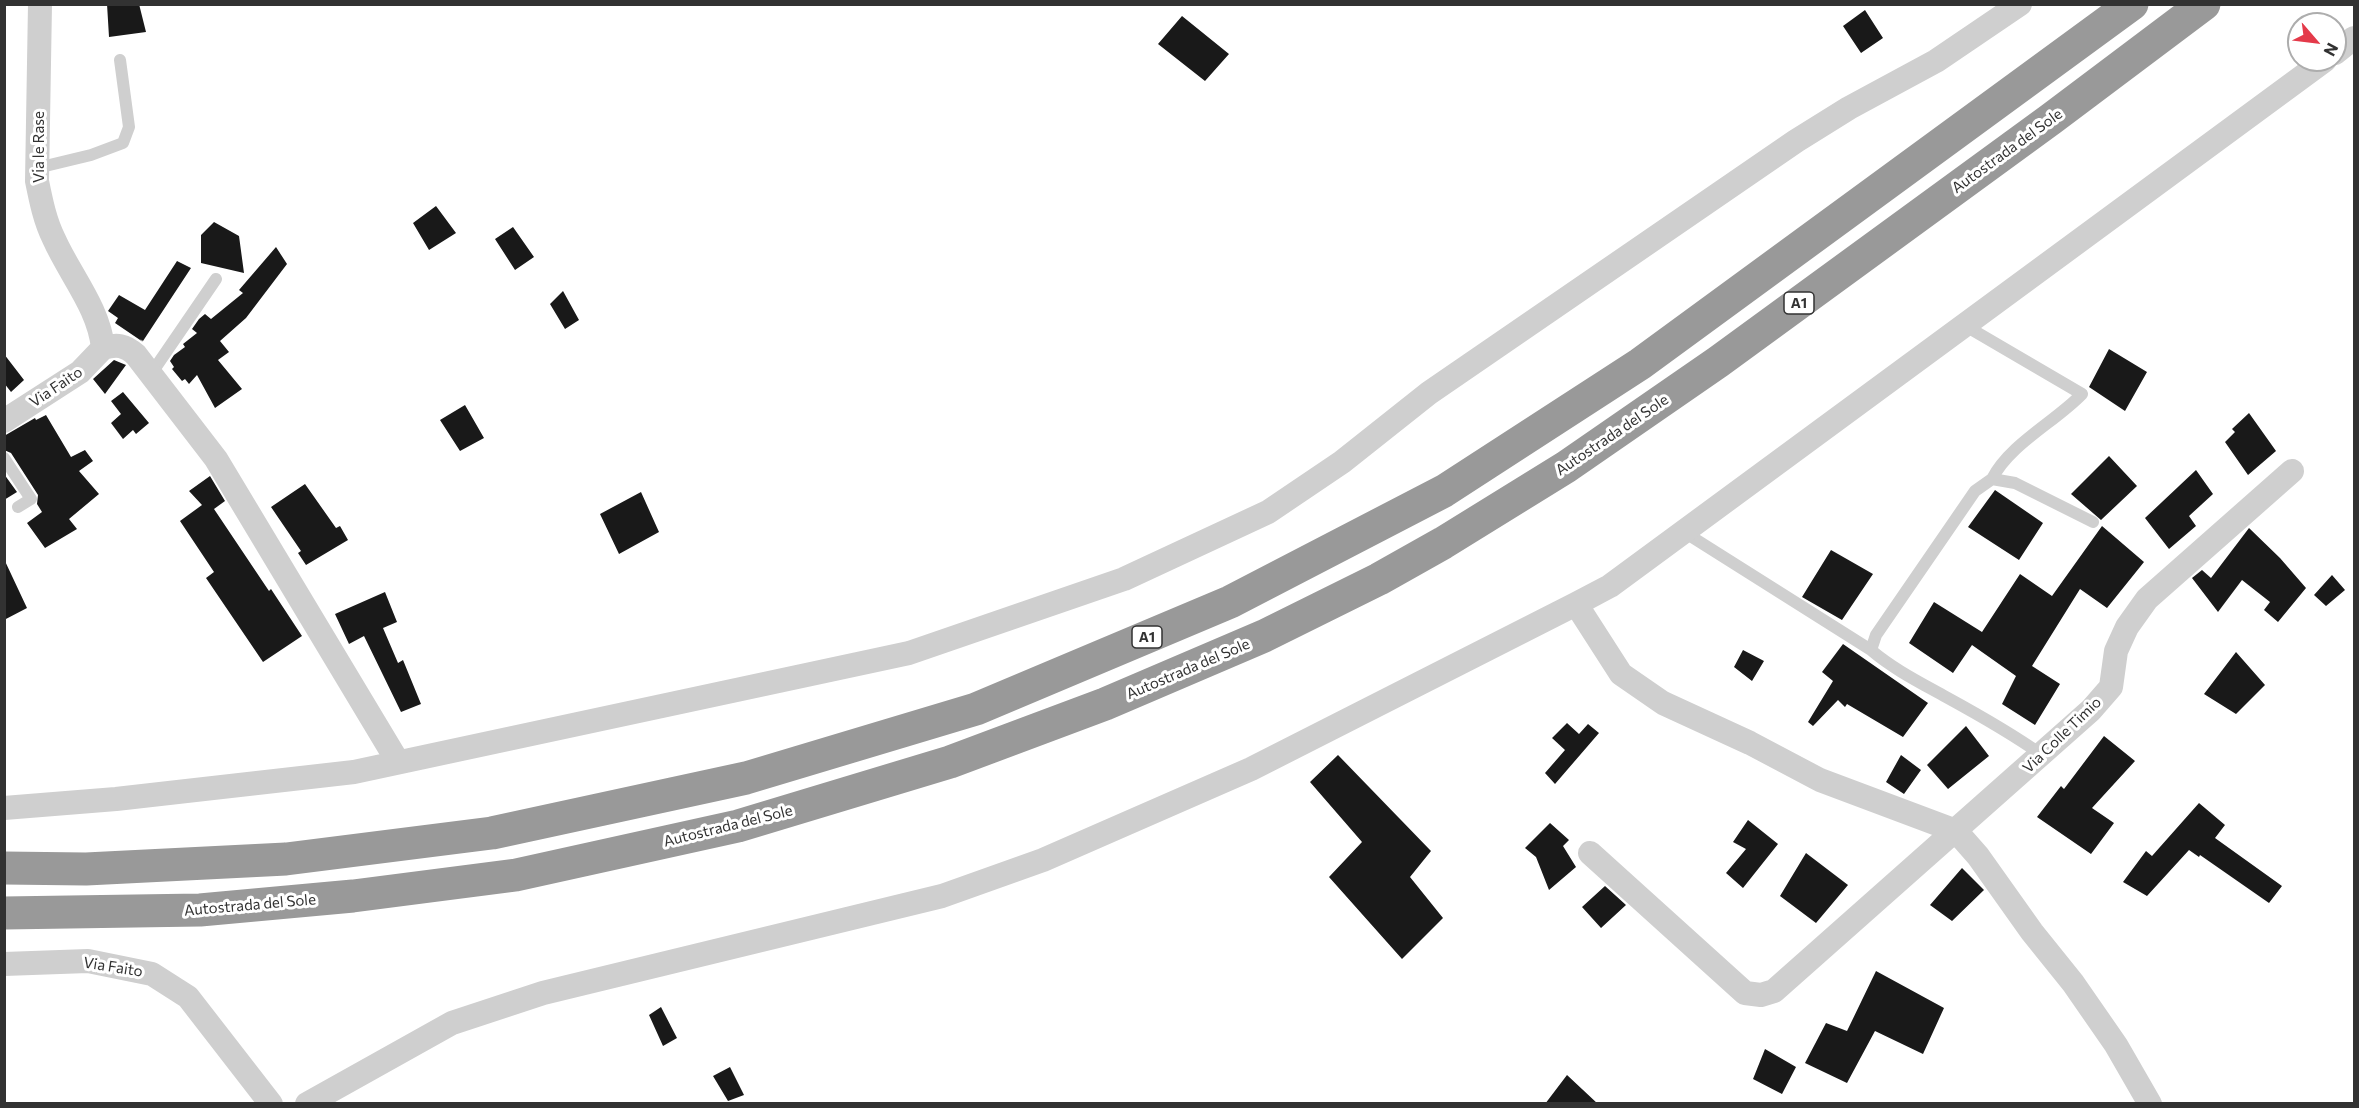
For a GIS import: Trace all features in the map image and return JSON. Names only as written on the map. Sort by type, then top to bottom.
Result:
[{"type":"highway","name":"A1","points":[[4,868],[86,869],[286,859],[492,833],[746,778],[975,709],[1230,602],[1444,491],[1640,364],[2132,4]]},
{"type":"highway","name":"Autostrada del Sole","points":[[4,913],[200,910],[353,897],[516,875],[738,826],[950,762],[1105,704],[1264,636],[1379,579],[1443,543],[1566,467],[1719,362],[2052,119],[2204,4]]},
{"type":"street","name":"Via le Rase","points":[[40,4],[37,181],[53,239],[89,305],[102,334],[103,348]]},
{"type":"street","points":[[4,807],[116,799],[354,772],[909,653],[1124,579],[1268,512],[1342,462],[1429,393],[1796,141],[1849,108],[1936,60],[2020,4]]},
{"type":"street","points":[[307,1104],[452,1023],[543,993],[942,896],[1043,860],[1251,769],[1576,604],[1610,586],[2309,72]]},
{"type":"street","points":[[103,348],[116,344],[127,347],[151,374],[216,459],[398,762]]},
{"type":"street","name":"Via Faito","points":[[4,421],[80,372],[103,348]]},
{"type":"street","name":"Via Colle Timio","points":[[1590,853],[1745,993],[1761,995],[1774,991],[2091,710],[2112,687],[2116,651],[2127,627],[2147,599],[2292,471]]},
{"type":"street","points":[[1576,604],[1621,674],[1663,703],[1750,743],[1820,780],[1956,831],[1978,856],[2032,932],[2073,983],[2116,1045],[2150,1104]]},
{"type":"street","name":"Via Faito","points":[[4,964],[88,961],[152,974],[188,997],[271,1104]]},
{"type":"lane","points":[[37,168],[91,155],[123,142],[129,128],[120,60]]},
{"type":"lane","points":[[151,374],[216,279]]},
{"type":"lane","points":[[1871,650],[1876,635],[1975,491],[1992,479],[1999,465],[2082,394],[1964,325]]},
{"type":"lane","points":[[4,458],[31,499],[18,507]]},
{"type":"lane","points":[[1992,479],[2015,483],[2092,522]]},
{"type":"lane","points":[[1684,532],[1890,664],[2008,731],[2042,755]]},
{"type":"building","points":[[107,4],[139,4],[146,32],[109,37]]},
{"type":"building","points":[[1865,10],[1883,38],[1861,53],[1843,26]]},
{"type":"building","points":[[1182,16],[1229,54],[1205,81],[1158,44]]},
{"type":"building","points":[[436,206],[456,233],[429,250],[413,223]]},
{"type":"building","points":[[214,222],[239,236],[244,273],[201,263],[201,235]]},
{"type":"building","points":[[513,227],[534,257],[515,270],[495,239]]},
{"type":"building","points":[[276,247],[287,264],[246,318],[220,341],[229,352],[218,360],[242,389],[215,408],[197,375],[189,384],[185,379],[182,381],[172,369],[174,367],[170,361],[185,347],[183,344],[197,333],[192,329],[199,319],[205,314],[211,319],[243,293],[239,290]]},
{"type":"building","points":[[177,261],[191,268],[143,341],[140,339],[143,342],[115,323],[118,318],[108,311],[119,295],[145,310]]},
{"type":"building","points":[[563,291],[579,320],[565,329],[550,304]]},
{"type":"building","points":[[2109,349],[2147,372],[2125,411],[2089,387]]},
{"type":"building","points":[[4,354],[24,380],[11,392],[4,383]]},
{"type":"building","points":[[114,360],[126,365],[105,394],[93,379]]},
{"type":"building","points":[[123,392],[149,423],[136,434],[133,430],[123,439],[111,423],[121,414],[111,401]]},
{"type":"building","points":[[465,405],[484,438],[460,451],[440,420]]},
{"type":"building","points":[[2249,413],[2276,451],[2248,475],[2225,442],[2235,432],[2232,429]]},
{"type":"building","points":[[46,415],[71,457],[85,450],[93,461],[79,471],[99,494],[69,519],[77,529],[45,548],[27,523],[42,512],[37,504],[38,495],[11,453],[4,450],[4,436],[35,418],[36,420]]},
{"type":"building","points":[[2109,456],[2137,486],[2101,520],[2071,494]]},
{"type":"building","points":[[2196,470],[2213,494],[2189,516],[2196,526],[2169,549],[2145,518]]},
{"type":"building","points":[[4,474],[17,492],[4,500]]},
{"type":"building","points":[[210,476],[225,501],[214,509],[302,636],[263,662],[206,578],[214,572],[180,521],[202,505],[189,491]]},
{"type":"building","points":[[305,484],[336,528],[340,526],[348,540],[306,565],[298,553],[301,551],[271,507]]},
{"type":"building","points":[[1995,490],[2043,523],[2019,560],[1968,527]]},
{"type":"building","points":[[641,492],[659,532],[619,554],[600,514]]},
{"type":"building","points":[[2102,526],[2144,562],[2107,608],[2080,589],[2032,666],[2060,684],[2035,725],[2002,704],[2016,676],[1972,645],[1953,673],[1909,643],[1934,602],[1982,632],[2020,574],[2052,596]]},
{"type":"building","points":[[2249,528],[2280,558],[2306,588],[2278,622],[2264,610],[2270,602],[2242,580],[2218,612],[2192,578],[2202,570],[2211,578]]},
{"type":"building","points":[[1831,550],[1873,574],[1842,620],[1802,597]]},
{"type":"building","points":[[4,559],[27,608],[4,620]]},
{"type":"building","points":[[2332,575],[2345,590],[2326,606],[2314,595]]},
{"type":"building","points":[[385,592],[397,622],[383,628],[398,663],[403,660],[421,704],[401,712],[364,636],[349,644],[335,614]]},
{"type":"building","points":[[1843,644],[1928,703],[1903,737],[1847,704],[1845,707],[1838,700],[1813,726],[1808,722],[1833,681],[1822,672]]},
{"type":"building","points":[[1743,650],[1764,661],[1752,681],[1734,667]]},
{"type":"building","points":[[2236,652],[2265,685],[2236,714],[2204,694]]},
{"type":"building","points":[[1567,723],[1579,734],[1588,724],[1599,733],[1555,784],[1545,773],[1565,750],[1552,738]]},
{"type":"building","points":[[1966,726],[1989,756],[1948,789],[1927,765]]},
{"type":"building","points":[[2104,736],[2135,761],[2092,808],[2114,823],[2091,854],[2037,817],[2061,786],[2064,789]]},
{"type":"building","points":[[1338,755],[1431,851],[1410,877],[1443,918],[1402,959],[1329,877],[1362,842],[1310,782]]},
{"type":"building","points":[[1901,755],[1921,770],[1904,794],[1886,782]]},
{"type":"building","points":[[2199,803],[2225,825],[2215,838],[2282,886],[2269,903],[2200,855],[2199,857],[2189,850],[2147,896],[2123,882],[2146,851],[2152,856]]},
{"type":"building","points":[[1748,820],[1778,844],[1743,888],[1726,873],[1746,849],[1733,842]]},
{"type":"building","points":[[1550,823],[1569,840],[1563,846],[1576,867],[1549,890],[1536,857],[1525,848]]},
{"type":"building","points":[[1806,853],[1848,885],[1816,923],[1780,896]]},
{"type":"building","points":[[1962,868],[1984,890],[1952,921],[1930,905]]},
{"type":"building","points":[[1605,886],[1626,905],[1601,928],[1582,907]]},
{"type":"building","points":[[1876,971],[1944,1008],[1923,1054],[1875,1031],[1847,1083],[1805,1063],[1826,1023],[1847,1031]]},
{"type":"building","points":[[661,1007],[677,1038],[663,1046],[649,1015]]},
{"type":"building","points":[[1765,1049],[1796,1067],[1782,1094],[1753,1079]]},
{"type":"building","points":[[730,1067],[744,1095],[728,1101],[713,1076]]},
{"type":"building","points":[[1567,1075],[1598,1104],[1545,1104]]}]
